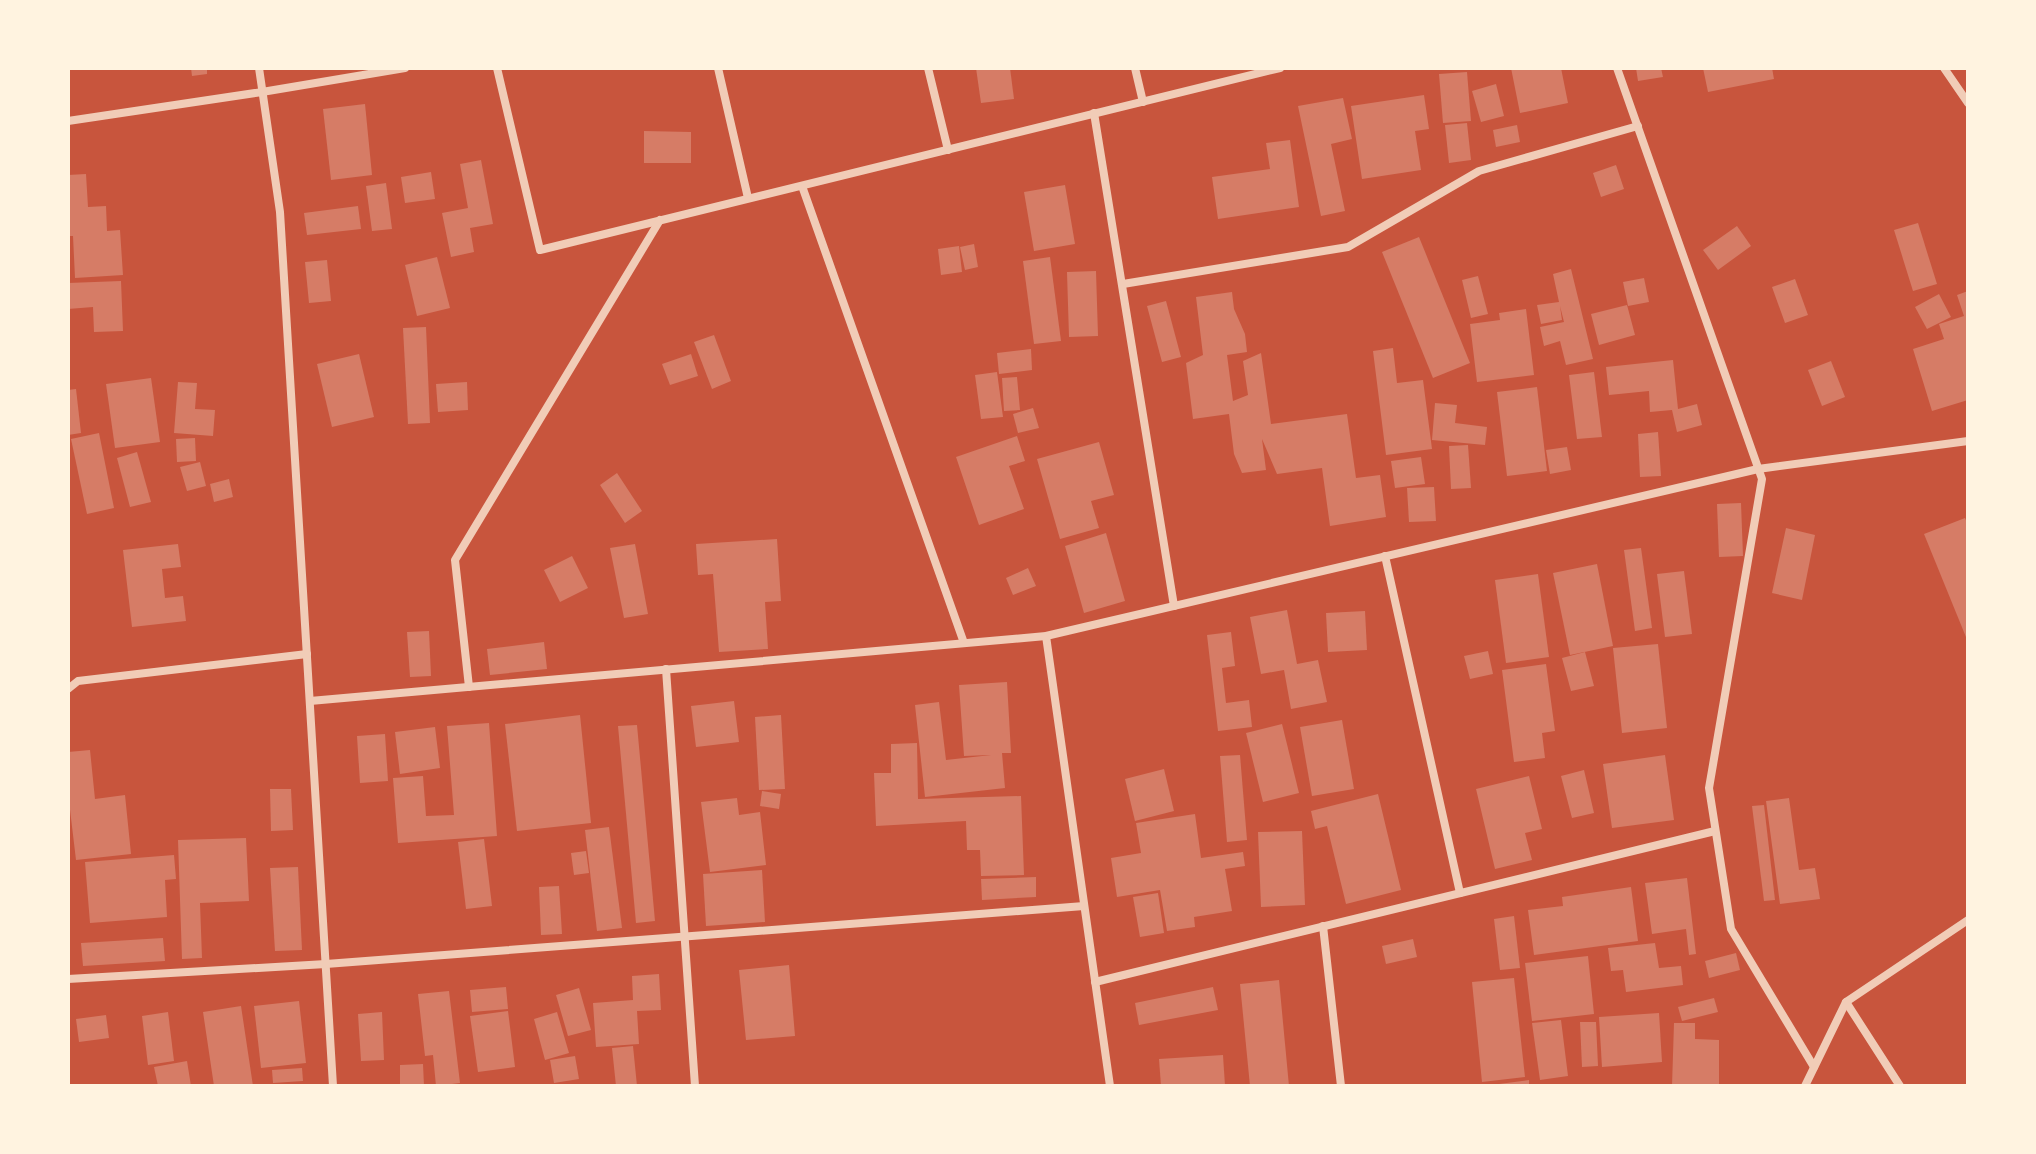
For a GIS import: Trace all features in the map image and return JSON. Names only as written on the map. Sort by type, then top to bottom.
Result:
[{"type":"street","points":[[259,68],[280,212],[333,1086]]},
{"type":"street","points":[[68,121],[405,68]]},
{"type":"street","points":[[497,68],[540,250],[1280,68]]},
{"type":"street","points":[[718,68],[748,198]]},
{"type":"street","points":[[928,68],[948,150]]},
{"type":"street","points":[[1135,68],[1143,102]]},
{"type":"street","points":[[1617,68],[1762,479],[1709,788],[1731,929],[1814,1067]]},
{"type":"street","points":[[1944,68],[1968,103]]},
{"type":"street","points":[[1094,113],[1174,606]]},
{"type":"street","points":[[1123,284],[1348,247],[1479,171],[1638,126]]},
{"type":"street","points":[[802,186],[964,643]]},
{"type":"street","points":[[469,687],[455,560],[660,220]]},
{"type":"street","points":[[310,701],[1046,636],[1758,469],[1968,441]]},
{"type":"street","points":[[1385,556],[1460,893]]},
{"type":"street","points":[[1046,636],[1110,1086]]},
{"type":"street","points":[[68,689],[78,681],[307,654]]},
{"type":"street","points":[[666,669],[695,1086]]},
{"type":"street","points":[[1095,982],[1715,831]]},
{"type":"street","points":[[68,979],[326,964],[1084,906]]},
{"type":"street","points":[[1805,1086],[1846,1002],[1968,920]]},
{"type":"street","points":[[1323,926],[1341,1086]]},
{"type":"street","points":[[1846,1002],[1900,1086]]},
{"type":"building","points":[[191,68],[207,68],[207,74],[192,76]]},
{"type":"building","points":[[976,68],[1010,68],[1014,99],[981,103]]},
{"type":"building","points":[[1511,68],[1561,68],[1568,103],[1520,113]]},
{"type":"building","points":[[1636,68],[1661,68],[1663,77],[1638,81]]},
{"type":"building","points":[[1703,68],[1772,68],[1774,79],[1708,92]]},
{"type":"building","points":[[1467,72],[1471,121],[1443,123],[1439,74]]},
{"type":"building","points":[[1496,84],[1504,116],[1481,122],[1472,91]]},
{"type":"building","points":[[1424,95],[1429,129],[1415,131],[1421,170],[1362,179],[1351,106]]},
{"type":"building","points":[[1343,98],[1352,139],[1331,144],[1345,211],[1321,216],[1298,106]]},
{"type":"building","points":[[365,104],[372,175],[331,180],[323,109]]},
{"type":"building","points":[[1467,123],[1471,160],[1449,163],[1445,125]]},
{"type":"building","points":[[1517,125],[1520,142],[1496,147],[1493,130]]},
{"type":"building","points":[[644,131],[691,132],[691,163],[644,163]]},
{"type":"building","points":[[1290,140],[1299,207],[1218,219],[1212,177],[1270,169],[1266,143]]},
{"type":"building","points":[[481,160],[493,224],[470,228],[474,252],[451,257],[442,213],[468,208],[460,164]]},
{"type":"building","points":[[1616,165],[1624,189],[1601,197],[1593,173]]},
{"type":"building","points":[[431,172],[435,199],[405,203],[401,177]]},
{"type":"building","points":[[86,174],[88,207],[106,206],[107,231],[120,230],[123,275],[75,278],[73,236],[68,236],[68,175]]},
{"type":"building","points":[[386,183],[392,229],[372,231],[366,186]]},
{"type":"building","points":[[1065,185],[1075,244],[1034,251],[1024,192]]},
{"type":"building","points":[[358,206],[361,229],[307,235],[304,213]]},
{"type":"building","points":[[1918,223],[1937,284],[1913,291],[1894,230]]},
{"type":"building","points":[[1737,226],[1751,246],[1718,270],[1703,250]]},
{"type":"building","points":[[1419,237],[1470,363],[1433,378],[1382,252]]},
{"type":"building","points":[[974,244],[978,267],[965,270],[960,247]]},
{"type":"building","points":[[959,246],[962,272],[941,275],[938,249]]},
{"type":"building","points":[[437,257],[450,308],[417,316],[405,265]]},
{"type":"building","points":[[1050,257],[1061,341],[1034,344],[1023,261]]},
{"type":"building","points":[[327,260],[331,301],[309,303],[305,262]]},
{"type":"building","points":[[1571,269],[1593,359],[1566,365],[1560,341],[1544,346],[1540,327],[1564,322],[1560,306],[1562,320],[1541,324],[1537,305],[1559,302],[1553,274]]},
{"type":"building","points":[[1096,271],[1098,336],[1069,337],[1067,272]]},
{"type":"building","points":[[1478,276],[1488,314],[1471,318],[1462,280]]},
{"type":"building","points":[[1644,278],[1649,302],[1628,306],[1623,282]]},
{"type":"building","points":[[1795,279],[1808,315],[1785,323],[1772,287]]},
{"type":"building","points":[[121,281],[123,331],[94,332],[93,307],[68,309],[68,283]]},
{"type":"building","points":[[1968,291],[1968,400],[1932,411],[1913,349],[1944,339],[1939,324],[1964,316],[1957,295]]},
{"type":"building","points":[[1232,292],[1234,309],[1245,334],[1247,352],[1227,355],[1233,401],[1248,395],[1243,361],[1261,353],[1271,424],[1347,414],[1356,478],[1380,475],[1386,517],[1330,526],[1322,468],[1277,474],[1262,439],[1266,470],[1242,473],[1234,454],[1229,414],[1193,419],[1186,363],[1203,355],[1196,297]]},
{"type":"building","points":[[1939,294],[1951,317],[1927,329],[1915,307]]},
{"type":"building","points":[[1166,301],[1181,357],[1162,362],[1147,306]]},
{"type":"building","points":[[1627,305],[1635,335],[1599,345],[1591,314]]},
{"type":"building","points":[[1526,309],[1534,375],[1477,382],[1470,324],[1500,320],[1499,313]]},
{"type":"building","points":[[426,327],[430,423],[408,424],[403,328]]},
{"type":"building","points":[[714,335],[731,381],[712,389],[694,342]]},
{"type":"building","points":[[1393,348],[1397,383],[1423,380],[1432,449],[1386,455],[1373,351]]},
{"type":"building","points":[[1031,349],[1032,370],[999,374],[997,353]]},
{"type":"building","points":[[359,354],[374,417],[332,427],[317,364]]},
{"type":"building","points":[[691,354],[698,376],[670,385],[662,364]]},
{"type":"building","points":[[1673,360],[1678,409],[1697,404],[1702,425],[1677,432],[1672,410],[1650,412],[1649,391],[1609,395],[1606,367]]},
{"type":"building","points":[[1831,361],[1845,397],[1822,406],[1808,370]]},
{"type":"building","points":[[997,372],[1003,417],[981,419],[975,375]]},
{"type":"building","points":[[1594,372],[1602,437],[1577,439],[1569,375]]},
{"type":"building","points":[[1017,377],[1020,410],[1004,411],[1002,378]]},
{"type":"building","points":[[151,378],[160,442],[115,448],[106,384]]},
{"type":"building","points":[[178,382],[197,383],[195,409],[215,410],[213,436],[174,433]]},
{"type":"building","points":[[467,382],[468,410],[438,412],[436,384]]},
{"type":"building","points":[[1537,387],[1547,471],[1507,476],[1497,392]]},
{"type":"building","points":[[76,389],[81,433],[68,435],[68,390]]},
{"type":"building","points":[[1435,403],[1457,405],[1455,423],[1487,427],[1485,445],[1432,440]]},
{"type":"building","points":[[1033,408],[1039,428],[1018,433],[1013,414]]},
{"type":"building","points":[[1658,432],[1661,476],[1640,477],[1638,434]]},
{"type":"building","points":[[99,433],[114,508],[87,514],[71,439]]},
{"type":"building","points":[[1017,436],[1025,461],[1009,466],[1024,509],[979,525],[956,457]]},
{"type":"building","points":[[195,438],[196,461],[177,462],[176,439]]},
{"type":"building","points":[[1099,442],[1114,495],[1091,501],[1099,528],[1060,539],[1037,459]]},
{"type":"building","points":[[1468,445],[1471,488],[1451,489],[1449,446]]},
{"type":"building","points":[[1567,447],[1571,470],[1550,474],[1546,450]]},
{"type":"building","points":[[137,452],[151,502],[130,507],[117,458]]},
{"type":"building","points":[[1421,457],[1425,484],[1395,488],[1391,461]]},
{"type":"building","points":[[200,462],[206,486],[187,491],[180,467]]},
{"type":"building","points":[[617,473],[642,511],[625,523],[600,485]]},
{"type":"building","points":[[229,479],[233,497],[214,502],[210,484]]},
{"type":"building","points":[[1434,487],[1436,521],[1409,522],[1407,488]]},
{"type":"building","points":[[1741,503],[1743,556],[1719,557],[1717,504]]},
{"type":"building","points":[[1965,518],[1968,525],[1968,642],[1924,534]]},
{"type":"building","points":[[1786,528],[1815,535],[1802,600],[1772,593]]},
{"type":"building","points":[[1106,533],[1125,601],[1084,613],[1065,546]]},
{"type":"building","points":[[777,539],[781,601],[765,602],[768,649],[719,652],[713,574],[698,575],[696,544]]},
{"type":"building","points":[[178,544],[181,567],[162,569],[165,598],[183,596],[186,621],[132,627],[123,550]]},
{"type":"building","points":[[635,544],[648,614],[624,618],[610,548]]},
{"type":"building","points":[[1641,548],[1652,628],[1635,631],[1624,550]]},
{"type":"building","points":[[572,556],[588,588],[560,602],[544,570]]},
{"type":"building","points":[[1597,564],[1613,646],[1570,655],[1553,573]]},
{"type":"building","points":[[1028,568],[1036,586],[1013,595],[1006,578]]},
{"type":"building","points":[[1684,571],[1692,634],[1665,637],[1657,574]]},
{"type":"building","points":[[1538,574],[1549,657],[1506,663],[1495,580]]},
{"type":"building","points":[[1287,610],[1297,664],[1318,660],[1327,702],[1291,709],[1284,670],[1261,674],[1250,617]]},
{"type":"building","points":[[1365,611],[1367,650],[1328,652],[1326,613]]},
{"type":"building","points":[[429,631],[431,676],[410,677],[407,632]]},
{"type":"building","points":[[1231,632],[1235,666],[1222,668],[1226,703],[1249,700],[1252,727],[1218,731],[1207,635]]},
{"type":"building","points":[[544,642],[547,669],[490,675],[487,649]]},
{"type":"building","points":[[1658,644],[1667,728],[1622,733],[1613,648]]},
{"type":"building","points":[[1488,651],[1493,674],[1470,679],[1464,656]]},
{"type":"building","points":[[1585,652],[1594,686],[1571,691],[1562,658]]},
{"type":"building","points":[[1546,664],[1555,731],[1542,733],[1545,758],[1514,762],[1502,670]]},
{"type":"building","points":[[1007,682],[1011,753],[1002,753],[1005,788],[925,797],[915,705],[939,702],[946,760],[991,755],[964,756],[959,685]]},
{"type":"building","points":[[734,701],[739,742],[696,747],[691,706]]},
{"type":"building","points":[[580,715],[591,823],[517,831],[505,724]]},
{"type":"building","points":[[781,715],[785,789],[759,790],[755,717]]},
{"type":"building","points":[[1342,720],[1354,789],[1312,796],[1300,727]]},
{"type":"building","points":[[489,723],[497,836],[398,843],[393,778],[423,776],[426,816],[454,815],[447,726]]},
{"type":"building","points":[[1282,724],[1299,793],[1263,802],[1246,733]]},
{"type":"building","points":[[637,725],[655,921],[636,923],[618,726]]},
{"type":"building","points":[[435,727],[440,768],[400,774],[395,732]]},
{"type":"building","points":[[385,734],[388,781],[360,783],[357,736]]},
{"type":"building","points":[[917,743],[918,799],[1021,796],[1024,875],[981,876],[980,850],[967,850],[966,821],[876,826],[874,773],[891,773],[891,744]]},
{"type":"building","points":[[90,750],[95,799],[125,795],[131,854],[76,860],[68,793],[68,752]]},
{"type":"building","points":[[1240,755],[1247,840],[1227,842],[1220,756]]},
{"type":"building","points":[[1665,755],[1674,820],[1612,828],[1603,764]]},
{"type":"building","points":[[1164,769],[1174,811],[1135,821],[1125,779]]},
{"type":"building","points":[[1584,770],[1594,813],[1572,818],[1561,776]]},
{"type":"building","points":[[1529,776],[1542,829],[1525,833],[1532,860],[1495,869],[1476,789]]},
{"type":"building","points":[[270,789],[291,789],[293,830],[271,831]]},
{"type":"building","points":[[762,791],[781,794],[779,809],[760,806]]},
{"type":"building","points":[[1378,794],[1401,890],[1346,904],[1327,826],[1315,829],[1311,811]]},
{"type":"building","points":[[737,798],[739,815],[760,812],[766,865],[710,872],[701,802]]},
{"type":"building","points":[[1789,798],[1799,870],[1815,868],[1820,899],[1780,904],[1766,801]]},
{"type":"building","points":[[1764,805],[1775,900],[1764,901],[1752,806]]},
{"type":"building","points":[[1195,814],[1201,858],[1243,852],[1245,866],[1225,869],[1232,911],[1194,917],[1195,927],[1167,931],[1160,890],[1117,897],[1111,858],[1141,853],[1136,823]]},
{"type":"building","points":[[609,827],[622,928],[597,931],[585,830]]},
{"type":"building","points":[[1302,831],[1305,905],[1261,907],[1258,832]]},
{"type":"building","points":[[246,838],[249,901],[200,903],[202,958],[182,959],[178,840]]},
{"type":"building","points":[[484,839],[492,906],[466,909],[458,842]]},
{"type":"building","points":[[586,851],[589,873],[574,875],[571,853]]},
{"type":"building","points":[[174,855],[176,879],[165,880],[167,917],[90,923],[85,862]]},
{"type":"building","points":[[298,867],[302,950],[275,951],[270,868]]},
{"type":"building","points":[[762,870],[765,922],[706,926],[703,874]]},
{"type":"building","points":[[1036,877],[1036,897],[982,900],[981,879]]},
{"type":"building","points":[[1687,878],[1696,954],[1689,955],[1686,929],[1652,934],[1645,883]]},
{"type":"building","points":[[559,886],[562,934],[541,935],[539,887]]},
{"type":"building","points":[[1631,887],[1638,941],[1534,955],[1528,910],[1563,906],[1562,897]]},
{"type":"building","points":[[1158,893],[1164,933],[1140,937],[1133,897]]},
{"type":"building","points":[[1514,916],[1520,968],[1500,970],[1494,919]]},
{"type":"building","points":[[163,938],[165,961],[83,966],[81,943]]},
{"type":"building","points":[[1413,939],[1417,957],[1386,964],[1382,946]]},
{"type":"building","points":[[1655,943],[1659,968],[1681,966],[1683,985],[1626,992],[1623,970],[1611,971],[1608,948]]},
{"type":"building","points":[[1736,953],[1740,970],[1709,978],[1705,961]]},
{"type":"building","points":[[1588,956],[1594,1014],[1532,1021],[1525,963]]},
{"type":"building","points":[[789,965],[795,1036],[746,1040],[739,970]]},
{"type":"building","points":[[659,974],[661,1010],[637,1011],[639,1044],[596,1047],[593,1003],[633,1000],[632,976]]},
{"type":"building","points":[[1514,978],[1525,1077],[1482,1082],[1472,982]]},
{"type":"building","points":[[1279,980],[1289,1086],[1250,1086],[1240,984]]},
{"type":"building","points":[[506,987],[508,1009],[472,1012],[470,990]]},
{"type":"building","points":[[1213,987],[1218,1010],[1139,1025],[1135,1003]]},
{"type":"building","points":[[579,988],[591,1030],[568,1036],[556,995]]},
{"type":"building","points":[[449,991],[460,1083],[436,1086],[433,1055],[425,1056],[418,994]]},
{"type":"building","points":[[1714,998],[1718,1012],[1682,1021],[1678,1007]]},
{"type":"building","points":[[299,1001],[306,1063],[261,1068],[254,1006]]},
{"type":"building","points":[[241,1006],[253,1086],[214,1086],[203,1012]]},
{"type":"building","points":[[508,1011],[515,1067],[478,1072],[470,1016]]},
{"type":"building","points":[[168,1012],[174,1061],[148,1065],[142,1016]]},
{"type":"building","points":[[382,1012],[384,1060],[361,1061],[358,1014]]},
{"type":"building","points":[[557,1012],[569,1053],[545,1060],[534,1019]]},
{"type":"building","points":[[1659,1013],[1662,1062],[1602,1067],[1599,1017]]},
{"type":"building","points":[[106,1015],[109,1038],[79,1042],[76,1019]]},
{"type":"building","points":[[1561,1020],[1568,1076],[1540,1080],[1532,1023]]},
{"type":"building","points":[[1580,1022],[1596,1022],[1598,1066],[1582,1067]]},
{"type":"building","points":[[1674,1023],[1695,1023],[1695,1039],[1719,1040],[1719,1086],[1672,1086]]},
{"type":"building","points":[[633,1046],[637,1086],[616,1086],[612,1048]]},
{"type":"building","points":[[1223,1055],[1225,1086],[1161,1086],[1159,1059]]},
{"type":"building","points":[[575,1056],[579,1079],[554,1083],[550,1060]]},
{"type":"building","points":[[187,1061],[191,1086],[158,1086],[154,1067]]},
{"type":"building","points":[[423,1064],[424,1086],[400,1086],[400,1065]]},
{"type":"building","points":[[302,1068],[303,1081],[273,1083],[272,1070]]},
{"type":"building","points":[[1529,1080],[1529,1086],[1499,1084]]}]
